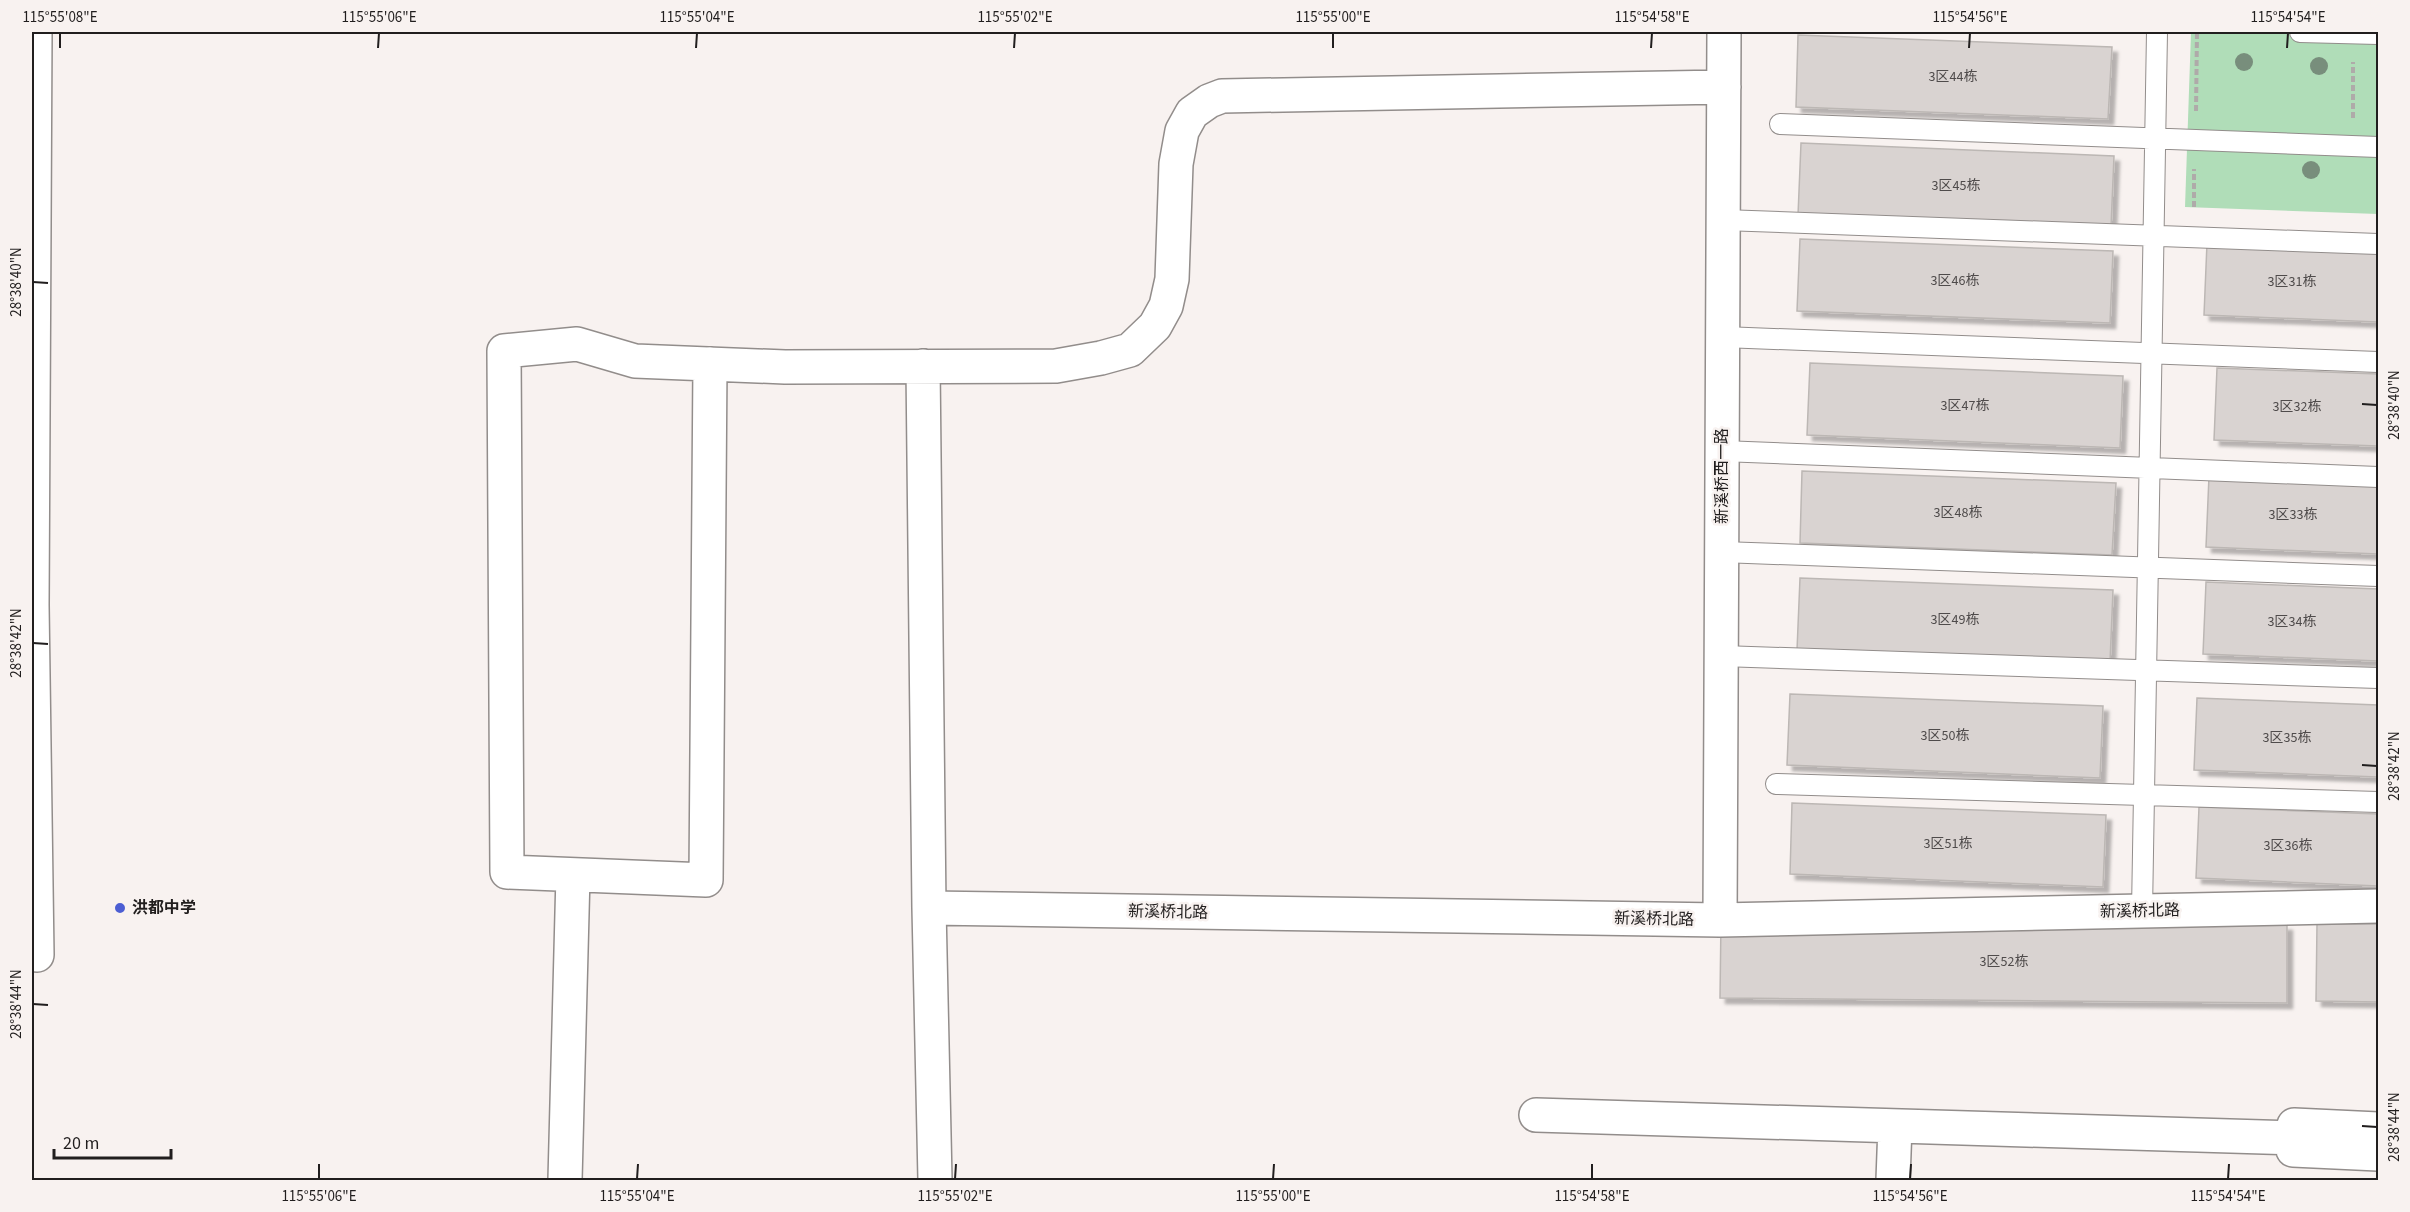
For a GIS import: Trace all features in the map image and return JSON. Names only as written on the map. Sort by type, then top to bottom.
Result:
[{"type":"street","points":[[35,32],[32,605],[37,955]]},
{"type":"street","name":"新溪桥西一路","points":[[1720,920],[1724,32]]},
{"type":"street","points":[[710,364],[706,880],[507,872],[504,351],[577,344],[635,361],[710,364],[785,368],[1056,366],[1101,358],[1130,350],[1155,326],[1166,306],[1172,279],[1176,164],[1182,131],[1192,113],[1209,101],[1222,96],[1724,87]]},
{"type":"street","points":[[923,366],[929,908],[935,1180]]},
{"type":"street","points":[[565,1180],[573,875]]},
{"type":"street","name":"新溪桥北路","points":[[929,908],[1720,920],[2379,906]]},
{"type":"street","points":[[1536,1115],[2293,1138]]},
{"type":"street","points":[[2379,1129],[2294,1125],[2293,1138],[2293,1150],[2379,1154]]},
{"type":"street","points":[[1893,1180],[1895,1126]]},
{"type":"lane","points":[[2142,911],[2157,32]]},
{"type":"lane","points":[[2300,32],[2379,34]]},
{"type":"lane","points":[[1780,124],[2379,147]]},
{"type":"lane","points":[[1723,220],[2379,244]]},
{"type":"lane","points":[[1723,337],[2379,362]]},
{"type":"lane","points":[[1722,451],[2379,477]]},
{"type":"lane","points":[[1722,552],[2379,576]]},
{"type":"lane","points":[[1722,656],[2379,678]]},
{"type":"lane","points":[[1776,784],[2379,802]]},
{"type":"path","points":[[2353,33],[2353,146]]},
{"type":"green space","points":[[2191,32],[2378,32],[2378,214],[2185,207]]},
{"type":"building","points":[[1798,35],[2112,47],[2108,119],[1796,107]]},
{"type":"building","points":[[1801,143],[2114,156],[2111,227],[1798,215]]},
{"type":"building","points":[[1800,239],[2113,251],[2110,323],[1797,311]]},
{"type":"building","points":[[2207,243],[2378,250],[2378,322],[2204,315]]},
{"type":"building","points":[[1810,363],[2123,376],[2120,448],[1807,435]]},
{"type":"building","points":[[2217,368],[2378,374],[2378,446],[2214,440]]},
{"type":"building","points":[[1802,471],[2116,483],[2112,555],[1800,543]]},
{"type":"building","points":[[2209,476],[2378,482],[2378,554],[2206,547]]},
{"type":"building","points":[[1800,578],[2113,590],[2110,662],[1797,650]]},
{"type":"building","points":[[2206,582],[2378,589],[2378,661],[2203,654]]},
{"type":"building","points":[[1790,694],[2103,706],[2100,778],[1787,765]]},
{"type":"building","points":[[2197,698],[2378,705],[2378,777],[2194,770]]},
{"type":"building","points":[[1792,803],[2106,815],[2103,887],[1790,874]]},
{"type":"building","points":[[2199,807],[2378,814],[2378,886],[2196,878]]},
{"type":"building","points":[[1721,920],[2287,925],[2287,1003],[1720,998]]},
{"type":"building","points":[[2317,924],[2378,924],[2378,1002],[2316,1001]]},
{"type":"place","name":"洪都中学","points":[[120,908]]}]
